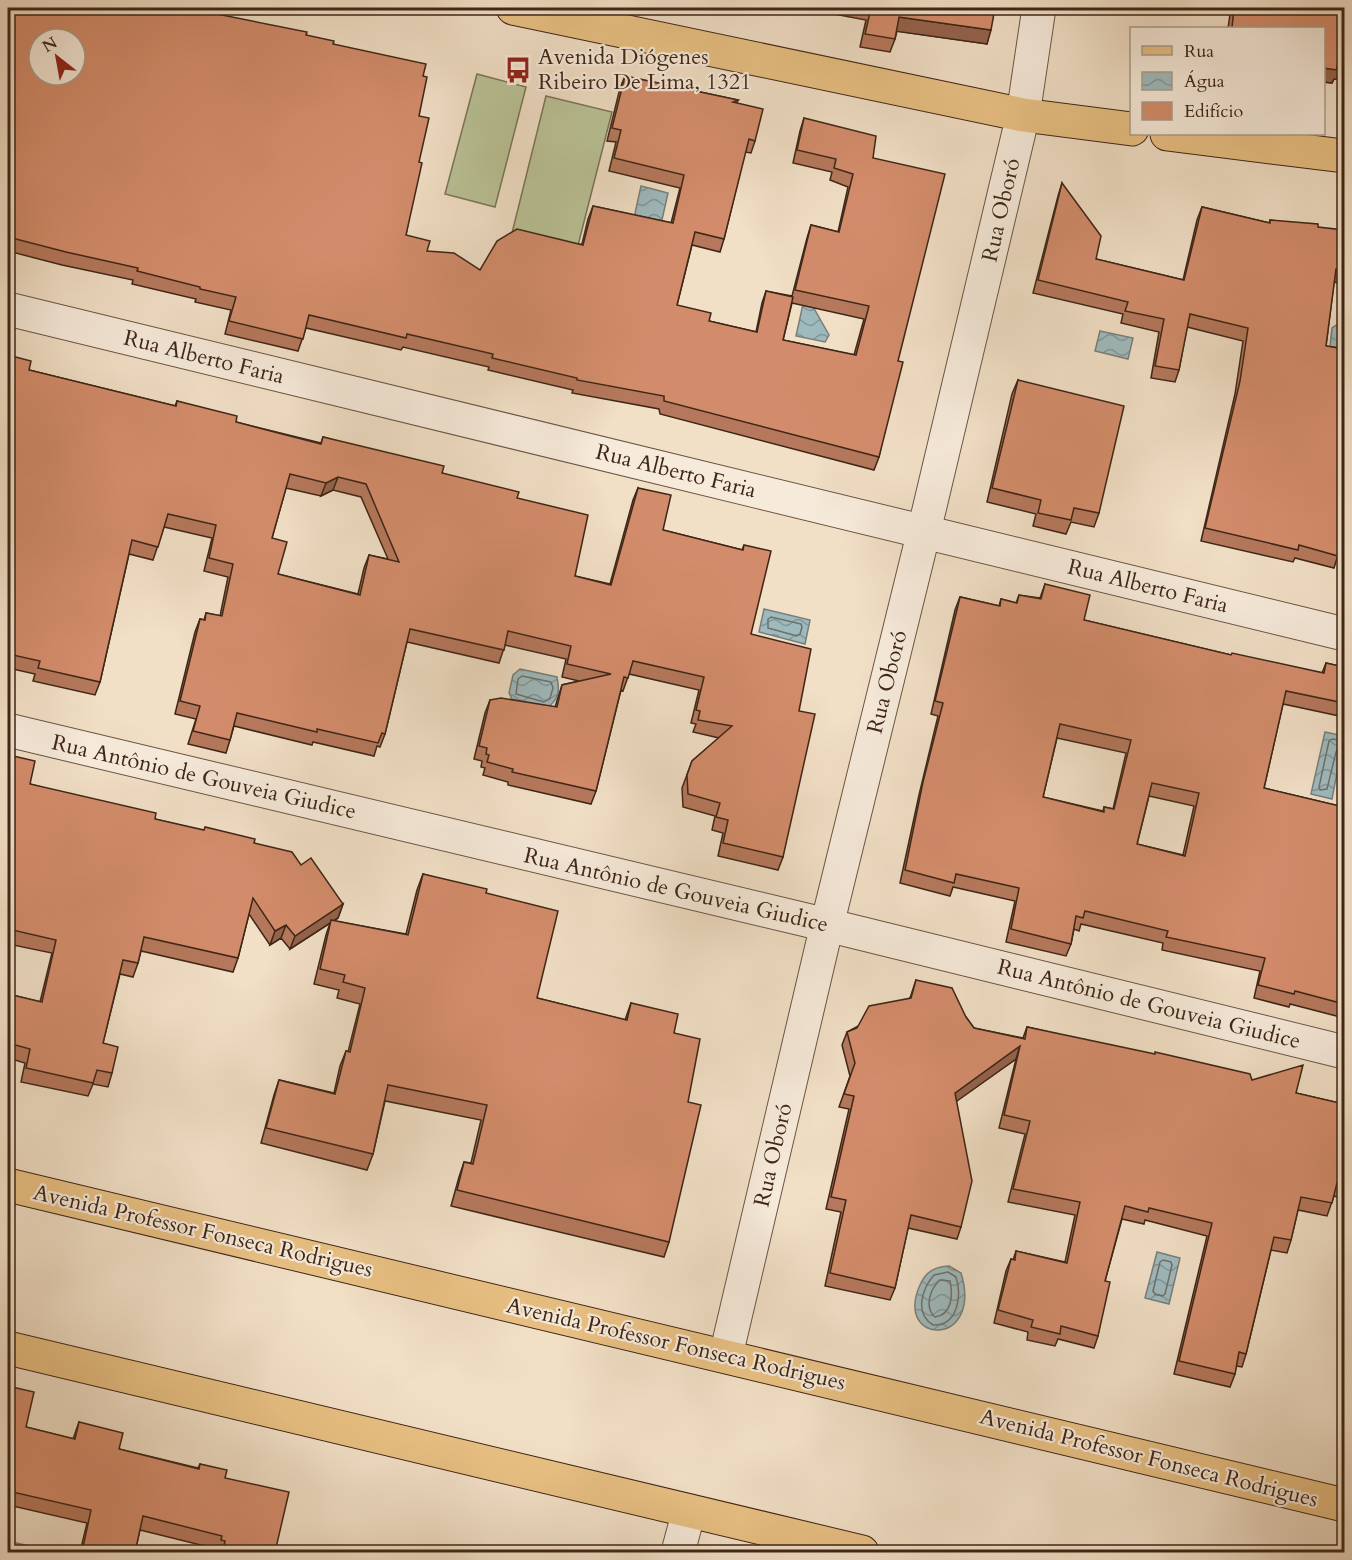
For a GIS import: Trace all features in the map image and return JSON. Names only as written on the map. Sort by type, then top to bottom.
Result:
[{"type":"main road","points":[[513,8],[1023,115],[1130,129]]},
{"type":"main road","points":[[1175,135],[1344,156]]},
{"type":"main road","name":"Avenida Professor Fonseca Rodrigues","points":[[8,1185],[726,1355],[1344,1505]]},
{"type":"main road","points":[[8,1348],[862,1552]]},
{"type":"street","name":"Rua Oboró","points":[[726,1355],[827,925],[1023,115],[1039,8]]},
{"type":"street","name":"Rua Alberto Faria","points":[[8,309],[1344,634]]},
{"type":"street","name":"Rua Antônio de Gouveia Giudice","points":[[8,730],[827,925],[1344,1052]]},
{"type":"street","points":[[678,1552],[689,1511]]},
{"type":"green space","points":[[477,74],[526,87],[495,207],[445,194]]},
{"type":"green space","points":[[546,96],[612,112],[576,253],[511,237]]},
{"type":"water","points":[[641,186],[668,193],[659,233],[632,227]]},
{"type":"water","points":[[803,304],[812,305],[829,335],[825,342],[796,336]]},
{"type":"water","points":[[1344,320],[1344,348],[1330,347],[1332,328]]},
{"type":"water","points":[[1100,331],[1133,338],[1128,359],[1095,351]]},
{"type":"water","points":[[764,609],[810,620],[805,644],[759,632]]},
{"type":"water","points":[[520,669],[557,677],[558,695],[546,709],[512,699],[509,693],[513,675]]},
{"type":"water","points":[[1325,732],[1344,736],[1332,799],[1311,794]]},
{"type":"water","points":[[1157,1252],[1180,1258],[1169,1304],[1145,1298]]},
{"type":"water","points":[[949,1266],[961,1273],[965,1298],[960,1315],[951,1326],[939,1330],[927,1328],[918,1319],[915,1305],[920,1285],[925,1276],[932,1271],[939,1267]]},
{"type":"water","points":[[12,1542],[56,1552],[10,1552]]},
{"type":"building","points":[[8,8],[193,8],[307,32],[306,35],[334,41],[333,44],[426,64],[423,76],[427,77],[419,116],[429,118],[419,162],[422,163],[406,235],[430,241],[427,251],[454,253],[480,270],[497,241],[517,229],[583,245],[593,206],[673,223],[684,175],[614,158],[621,130],[612,128],[625,76],[738,100],[733,102],[763,109],[755,141],[749,139],[724,239],[695,232],[677,305],[711,313],[709,321],[757,332],[766,291],[793,297],[783,340],[856,355],[869,306],[795,290],[811,225],[839,232],[853,174],[834,168],[836,159],[797,150],[804,118],[876,136],[873,158],[945,174],[898,361],[903,362],[879,457],[664,401],[664,396],[577,380],[577,378],[492,358],[493,354],[407,334],[406,338],[309,315],[303,339],[229,321],[236,297],[137,271],[138,268],[8,237]]},
{"type":"building","points":[[871,8],[995,8],[991,30],[899,17],[895,39],[865,34]]},
{"type":"building","points":[[1234,8],[1344,8],[1344,66],[1337,66],[1337,70],[1325,68],[1325,27],[1232,27]]},
{"type":"building","points":[[1062,183],[1101,236],[1096,259],[1184,280],[1202,207],[1270,223],[1270,220],[1318,224],[1318,227],[1344,230],[1344,270],[1336,269],[1326,346],[1344,349],[1344,534],[1338,556],[1299,545],[1298,550],[1205,528],[1240,381],[1248,328],[1190,314],[1179,370],[1155,366],[1164,319],[1125,311],[1128,302],[1038,280]]},
{"type":"building","points":[[8,355],[31,361],[29,370],[176,406],[177,401],[237,416],[236,422],[321,444],[323,437],[444,466],[442,473],[519,492],[517,498],[588,515],[575,576],[611,585],[638,488],[671,495],[663,530],[743,550],[744,545],[771,551],[751,634],[811,649],[799,711],[815,714],[783,857],[723,843],[728,820],[716,817],[720,803],[688,794],[687,775],[692,761],[732,726],[698,720],[700,711],[696,710],[704,677],[633,661],[628,678],[624,677],[596,791],[512,772],[513,769],[487,762],[489,755],[486,754],[487,748],[479,746],[490,700],[501,698],[557,707],[562,685],[611,674],[567,664],[571,646],[508,631],[504,650],[410,629],[385,734],[382,733],[378,743],[317,729],[317,732],[237,713],[230,740],[193,731],[200,706],[180,701],[200,619],[205,620],[206,613],[222,616],[233,564],[209,558],[216,525],[168,514],[158,547],[132,540],[100,682],[38,668],[40,661],[8,654]],"holes":[[[290,474],[326,483],[338,477],[366,484],[399,562],[369,555],[360,595],[278,574],[287,542],[272,538]]]},
{"type":"building","points":[[1018,380],[1124,406],[1099,513],[1074,508],[1071,520],[1038,513],[1041,500],[992,488]]},
{"type":"building","points":[[1045,584],[1090,595],[1084,620],[1231,655],[1232,653],[1324,673],[1326,663],[1344,667],[1344,703],[1286,691],[1264,788],[1344,807],[1344,1004],[1295,991],[1294,994],[1258,985],[1265,958],[1166,937],[1168,931],[1085,911],[1083,918],[1076,916],[1071,944],[1011,929],[1019,888],[956,874],[954,883],[905,870],[923,782],[943,703],[935,701],[960,597],[1000,606],[1001,599],[1017,603],[1019,595],[1041,599]],"holes":[[[1060,724],[1131,740],[1114,809],[1104,807],[1104,812],[1043,797]],[[1152,783],[1199,793],[1185,856],[1137,844]]]},
{"type":"building","points":[[9,755],[35,761],[30,784],[156,813],[155,819],[204,830],[205,827],[255,839],[254,843],[292,852],[301,865],[311,858],[343,904],[295,936],[286,925],[275,931],[253,898],[238,958],[144,937],[138,963],[123,960],[103,1043],[118,1047],[112,1073],[97,1070],[93,1083],[26,1068],[30,1049],[8,1043],[8,994],[42,1002],[56,940],[8,929]]},
{"type":"building","points":[[423,874],[487,889],[486,893],[558,911],[537,998],[627,1020],[631,1003],[678,1014],[674,1033],[700,1039],[688,1102],[701,1105],[669,1242],[457,1190],[464,1162],[473,1164],[487,1105],[388,1085],[373,1154],[266,1128],[279,1080],[335,1094],[346,1051],[350,1052],[365,988],[343,982],[345,975],[320,969],[331,920],[408,935]]},
{"type":"building","points":[[916,980],[952,988],[974,1028],[1025,1039],[1027,1027],[1155,1054],[1155,1052],[1250,1074],[1252,1080],[1303,1065],[1296,1093],[1344,1104],[1344,1185],[1337,1183],[1332,1203],[1301,1197],[1291,1240],[1274,1237],[1246,1354],[1239,1352],[1235,1374],[1179,1361],[1212,1223],[1149,1208],[1148,1212],[1125,1206],[1105,1281],[1110,1282],[1098,1336],[1061,1326],[1060,1334],[1031,1327],[1033,1320],[998,1310],[1011,1259],[1015,1260],[1016,1251],[1067,1263],[1080,1202],[1013,1189],[1030,1121],[1004,1115],[1020,1046],[955,1093],[972,1181],[961,1227],[911,1215],[895,1288],[830,1273],[846,1200],[831,1197],[854,1096],[844,1094],[855,1063],[847,1032],[857,1028],[869,1006],[911,998]]},
{"type":"building","points":[[8,1386],[34,1392],[26,1427],[75,1439],[79,1422],[123,1433],[119,1449],[199,1469],[200,1464],[227,1470],[225,1478],[289,1492],[275,1552],[265,1550],[265,1552],[223,1551],[225,1541],[221,1540],[222,1536],[143,1516],[135,1552],[82,1552],[91,1510],[8,1491]]},
{"type":"place","name":"Avenida Diógenes Ribeiro De Lima, 1321","points":[[518,70]]}]
